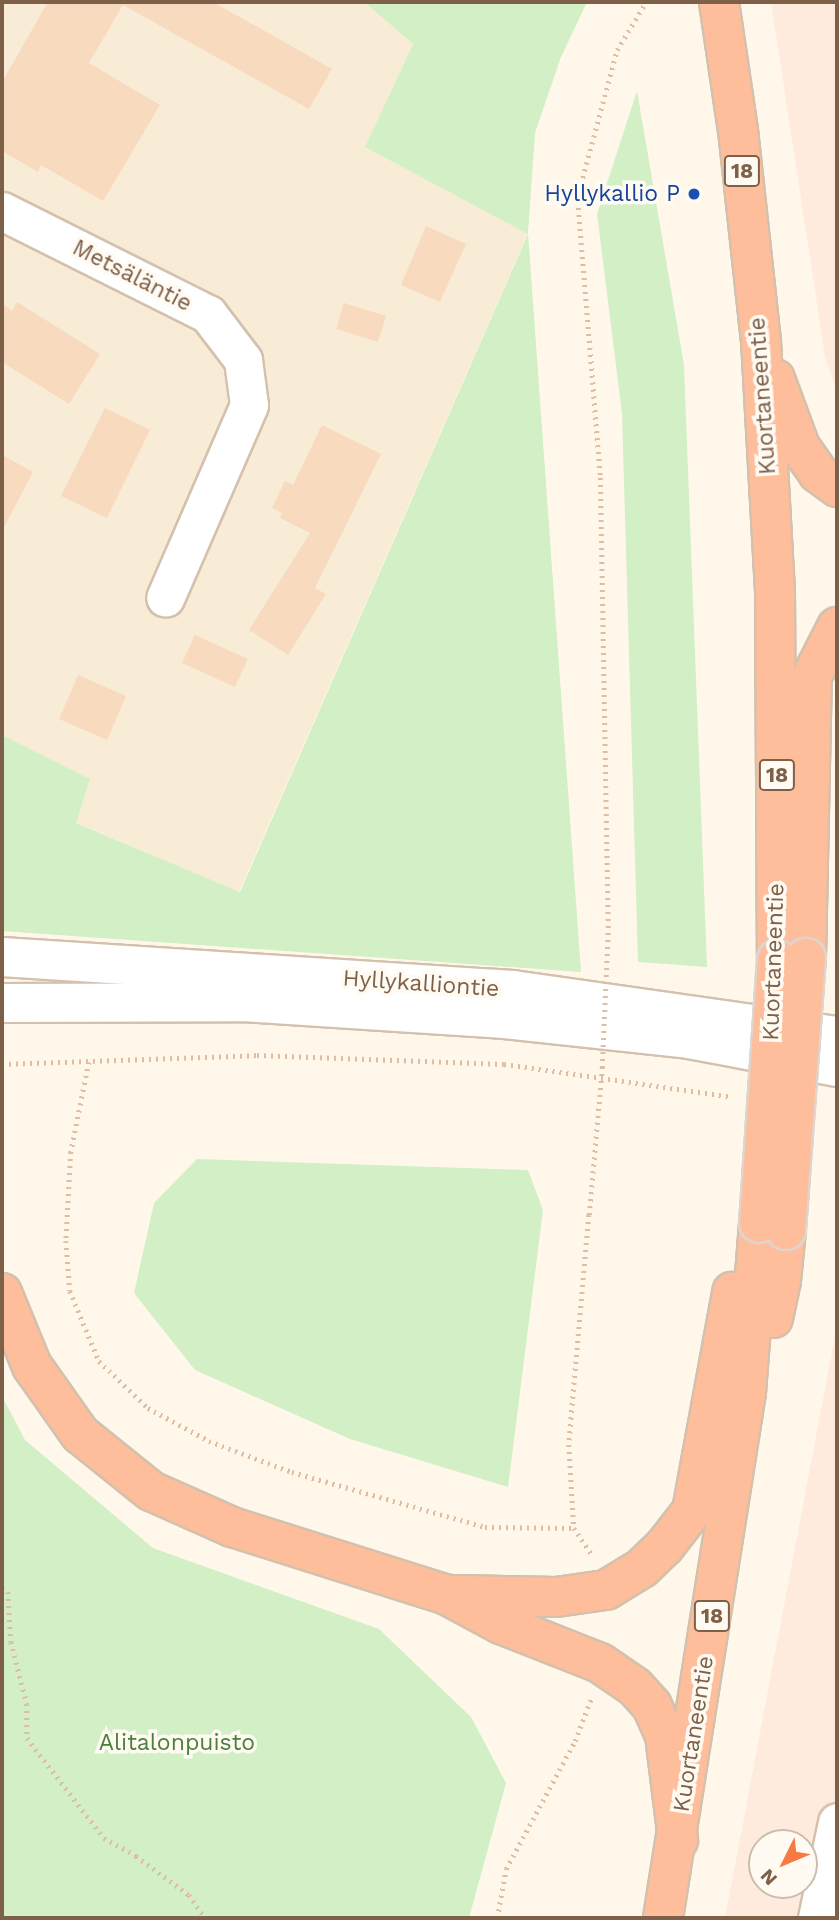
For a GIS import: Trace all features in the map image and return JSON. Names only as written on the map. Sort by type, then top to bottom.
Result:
[{"type":"highway","name":"Kuortaneentie","points":[[663,1918],[678,1840],[772,1226],[792,959],[761,341],[738,130],[719,2]]},
{"type":"highway","points":[[761,341],[800,447],[818,473],[837,487]]},
{"type":"highway","points":[[792,959],[812,676],[837,627]]},
{"type":"highway","points":[[445,1594],[556,1597],[606,1590],[642,1568],[664,1547],[692,1511],[732,1292],[772,1226]]},
{"type":"highway","points":[[2,1293],[32,1366],[80,1434],[151,1491],[232,1527],[445,1594],[501,1624],[600,1663],[635,1687],[652,1706],[665,1735],[678,1840]]},
{"type":"main road","name":"Hyllykalliontie","points":[[2,957],[513,990],[837,1036]]},
{"type":"main road","name":"Hyllykalliontie","points":[[2,1003],[243,1002],[505,1019],[689,1039],[837,1067]]},
{"type":"street","name":"Metsäläntie","points":[[2,211],[208,314],[243,360],[249,405],[165,598]]},
{"type":"street","points":[[817,1918],[837,1822]]},
{"type":"path","points":[[589,1215],[603,1068],[608,928],[600,475],[577,198],[617,50],[646,2]]},
{"type":"path","points":[[2,1064],[257,1055],[504,1063],[744,1098]]},
{"type":"path","points":[[89,1062],[71,1152],[66,1241],[71,1291],[99,1361],[148,1408],[209,1441],[292,1472],[485,1527],[574,1528]]},
{"type":"path","points":[[2,1589],[8,1592],[11,1642],[27,1704],[27,1738],[104,1838],[136,1856],[189,1895],[205,1918]]},
{"type":"shaded area","points":[[2,2],[364,2],[413,44],[365,147],[528,233],[239,892],[75,822],[90,779],[2,735]]},
{"type":"shaded area","points":[[771,2],[837,2],[837,393],[825,357]]},
{"type":"shaded area","points":[[837,1325],[837,1918],[725,1918]]},
{"type":"green space","points":[[364,2],[587,2],[561,57],[535,133],[528,233],[581,972],[2,931],[2,735],[90,779],[76,823],[240,892],[528,234],[365,147],[413,44]]},
{"type":"green space","points":[[637,91],[684,365],[707,967],[638,962],[622,414],[597,214]]},
{"type":"green space","points":[[197,1159],[528,1170],[543,1210],[508,1487],[350,1439],[195,1370],[134,1293],[154,1203]]},
{"type":"green space","name":"Alitalonpuisto","points":[[2,1396],[25,1440],[153,1548],[379,1629],[471,1717],[506,1783],[469,1918],[2,1918]]},
{"type":"building","points":[[48,2],[213,2],[332,69],[309,109],[123,5],[89,63],[160,105],[103,201],[41,165],[38,172],[2,151],[2,82]]},
{"type":"building","points":[[426,226],[466,244],[440,302],[401,285]]},
{"type":"building","points":[[17,302],[100,354],[69,404],[2,362],[2,304],[12,311]]},
{"type":"building","points":[[344,303],[386,316],[378,342],[336,329]]},
{"type":"building","points":[[105,408],[150,430],[107,518],[61,496]]},
{"type":"building","points":[[322,425],[381,454],[315,588],[326,594],[288,655],[249,630],[310,533],[280,518],[282,513],[272,508],[285,481],[293,485]]},
{"type":"building","points":[[2,455],[33,472],[2,531]]},
{"type":"building","points":[[195,635],[248,659],[235,687],[182,663]]},
{"type":"building","points":[[78,675],[126,696],[107,740],[59,719]]},
{"type":"place","name":"Hyllykallio P","points":[[694,194]]}]
